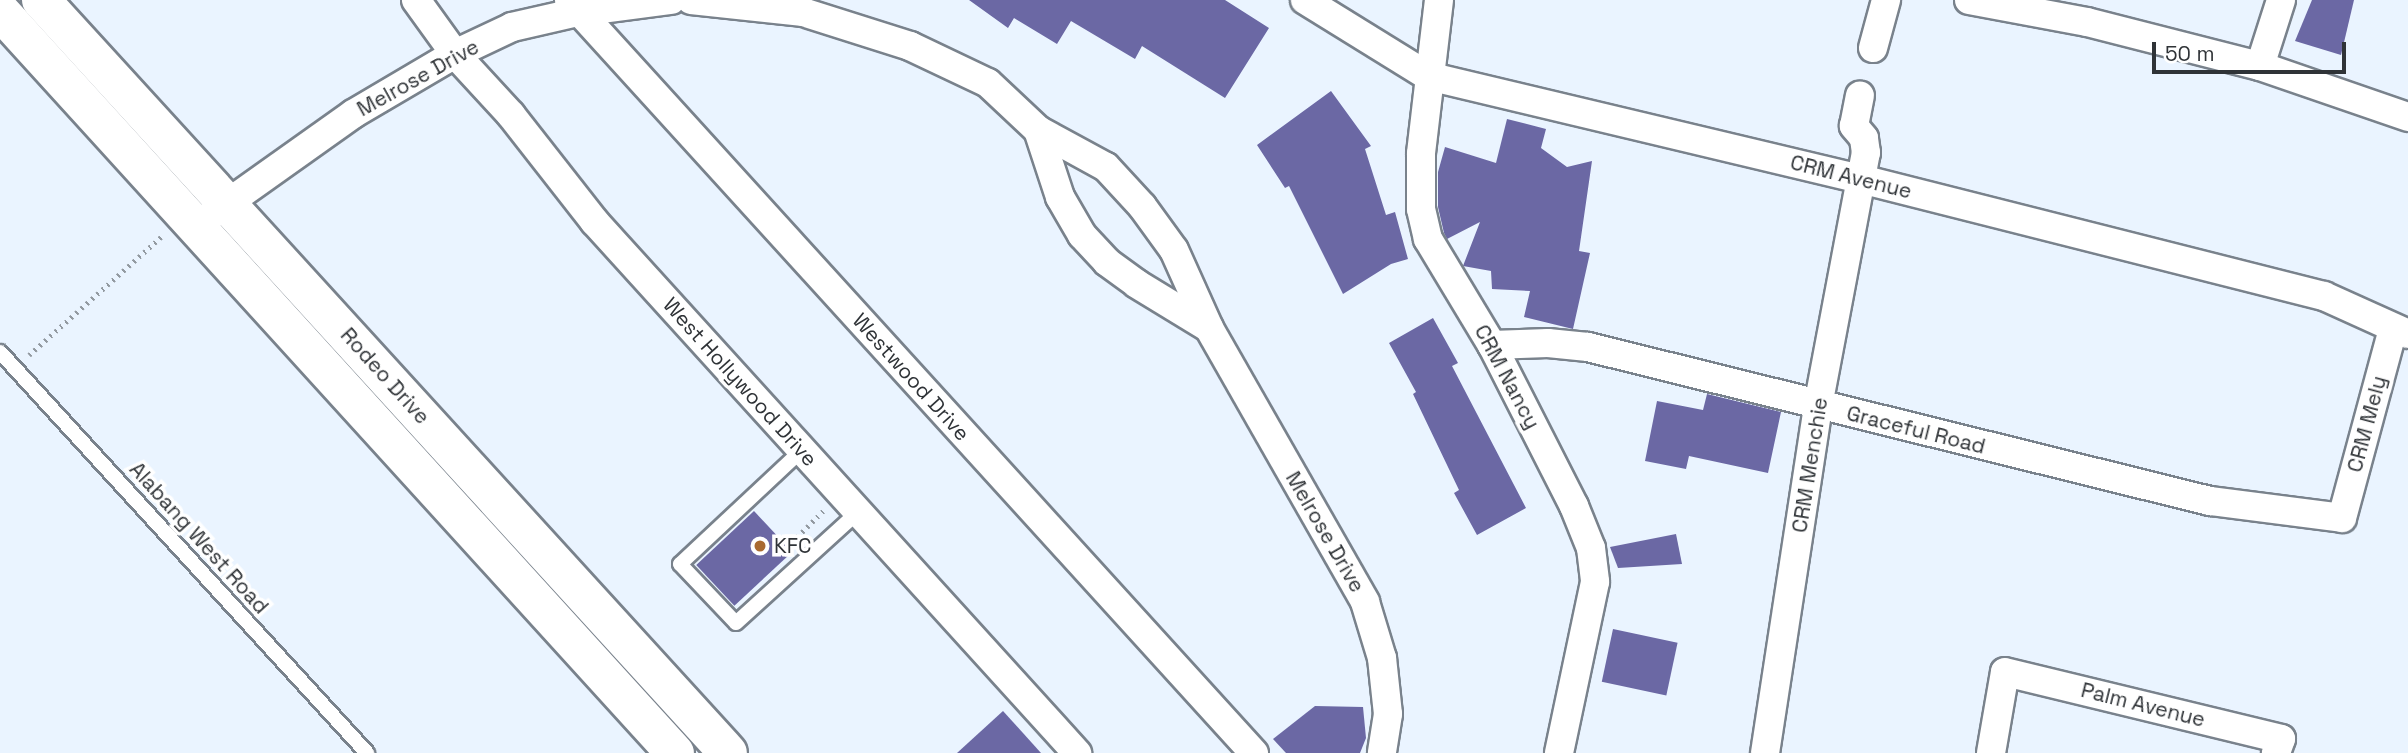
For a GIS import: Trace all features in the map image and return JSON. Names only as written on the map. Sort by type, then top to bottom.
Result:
[{"type":"main road","name":"Rodeo Drive","points":[[41,0],[728,753]]},
{"type":"main road","name":"Rodeo Drive","points":[[0,11],[675,753]]},
{"type":"street","name":"West Hollywood Drive","points":[[416,0],[455,54],[511,115],[594,221],[1077,753]]},
{"type":"street","name":"Melrose Drive","points":[[190,222],[228,203],[353,114],[455,54],[512,27],[573,6],[671,0]]},
{"type":"street","name":"Melrose Drive","points":[[691,0],[803,12],[910,46],[988,83],[1038,130],[1106,167],[1142,206],[1174,250],[1209,328],[1365,601],[1382,658],[1388,714],[1382,753]]},
{"type":"street","name":"CRM Avenue","points":[[1305,0],[1428,76],[1861,179],[2324,296],[2400,332]]},
{"type":"street","name":"CRM Nancy","points":[[1439,0],[1428,76],[1420,209],[1428,239],[1492,345],[1574,506],[1591,548],[1595,582],[1586,614],[1559,753]]},
{"type":"street","points":[[1873,48],[1886,0]]},
{"type":"street","points":[[1969,0],[2090,11],[2408,117]]},
{"type":"street","points":[[2260,66],[2281,0]]},
{"type":"street","name":"Westwood Drive","points":[[573,6],[1254,753]]},
{"type":"street","name":"CRM Menchie","points":[[1765,753],[1818,406],[1866,145],[1854,126],[1860,96]]},
{"type":"street","name":"Melrose Drive","points":[[1038,130],[1060,197],[1082,235],[1107,262],[1137,284],[1209,328]]},
{"type":"street","name":"CRM Mely","points":[[2342,518],[2400,332]]},
{"type":"street","name":"Graceful Road","points":[[1492,345],[1548,343],[1588,347],[2210,501],[2342,518]]},
{"type":"street","name":"Palm Avenue","points":[[1990,753],[2005,672],[2278,746]]},
{"type":"lane","name":"Alabang West Road","points":[[0,352],[367,753]]},
{"type":"lane","points":[[802,450],[680,564],[736,624],[850,502]]},
{"type":"path","points":[[15,368],[190,222]]},
{"type":"path","points":[[787,547],[850,502]]},
{"type":"building","points":[[969,0],[1225,0],[1269,28],[1225,98],[1142,46],[1135,59],[1071,21],[1057,44],[1014,18],[1008,28]]},
{"type":"building","points":[[2312,0],[2354,0],[2341,55],[2295,41]]},
{"type":"building","points":[[1331,91],[1371,146],[1365,149],[1386,215],[1395,212],[1408,259],[1391,264],[1343,294],[1289,186],[1285,188],[1257,145]]},
{"type":"building","points":[[1507,119],[1546,129],[1541,148],[1567,167],[1592,161],[1579,251],[1590,253],[1573,329],[1524,317],[1530,291],[1492,289],[1491,271],[1463,266],[1480,222],[1447,239],[1444,233],[1438,207],[1438,172],[1445,147],[1496,163]]},
{"type":"building","points":[[1433,318],[1458,363],[1452,366],[1526,508],[1477,535],[1454,493],[1459,490],[1413,394],[1416,392],[1389,343]]},
{"type":"building","points":[[1707,394],[1781,412],[1768,473],[1689,456],[1686,469],[1645,461],[1657,401],[1703,410]]},
{"type":"building","points":[[754,511],[792,552],[734,606],[696,565]]},
{"type":"building","points":[[1676,534],[1682,564],[1618,568],[1610,547]]},
{"type":"building","points":[[1613,629],[1678,643],[1666,696],[1602,682]]},
{"type":"building","points":[[1315,706],[1363,707],[1366,738],[1360,753],[1286,753],[1273,739]]},
{"type":"building","points":[[1003,711],[1041,753],[957,753]]},
{"type":"place","name":"KFC","points":[[760,546]]}]
